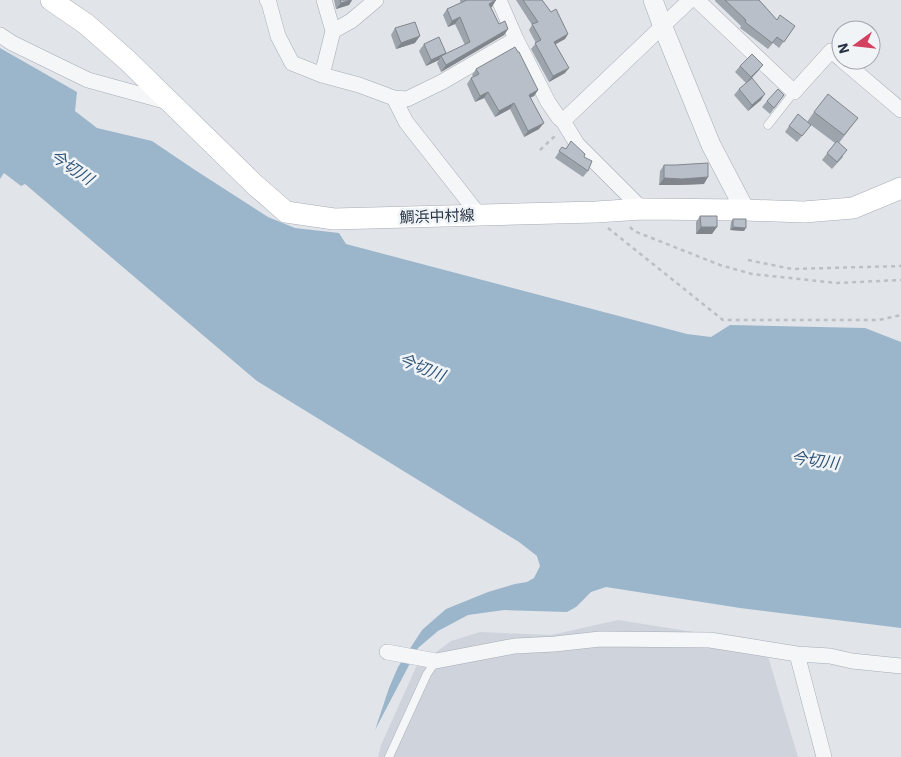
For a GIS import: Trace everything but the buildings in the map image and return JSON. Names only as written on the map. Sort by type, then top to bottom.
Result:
[{"type":"main road","name":"鯛浜中村線","points":[[51,0],[86,24],[127,60],[255,185],[286,212],[334,219],[604,212],[642,209],[804,212],[853,208],[901,188]]},
{"type":"street","points":[[267,0],[270,3],[278,36],[292,63],[322,75],[359,85],[394,98],[407,99],[442,82],[516,39]]},
{"type":"street","points":[[322,75],[333,31],[324,0]]},
{"type":"street","points":[[333,31],[351,22],[376,0]]},
{"type":"street","points":[[499,0],[516,39],[558,118],[564,123],[577,144],[642,209]]},
{"type":"street","points":[[653,0],[711,145],[745,210]]},
{"type":"street","points":[[564,123],[690,0]]},
{"type":"street","points":[[697,0],[794,92],[831,51]]},
{"type":"street","points":[[0,35],[12,43],[88,80],[169,102]]},
{"type":"street","points":[[853,70],[901,110]]},
{"type":"street","points":[[394,98],[406,122],[479,215]]},
{"type":"street","points":[[387,652],[436,660],[516,646],[600,639],[710,640],[797,654],[830,656],[852,661],[901,666]]},
{"type":"street","points":[[797,654],[824,757]]},
{"type":"lane","points":[[768,126],[794,92]]},
{"type":"lane","points":[[389,757],[427,674],[436,660]]},
{"type":"path","points":[[540,150],[564,123]]},
{"type":"path","points":[[604,212],[634,231],[720,265],[752,274],[837,283],[901,280]]},
{"type":"path","points":[[604,212],[605,226],[723,320],[879,320],[901,315]]},
{"type":"path","points":[[748,260],[792,269],[901,266]]},
{"type":"shaded area","points":[[618,620],[764,643],[798,757],[378,757],[381,745],[416,667],[451,641],[480,632],[551,635]]},
{"type":"water","name":"今切川","points":[[0,48],[77,92],[75,111],[97,128],[152,141],[268,217],[295,228],[339,233],[346,244],[687,334],[711,337],[730,325],[865,328],[901,342],[901,628],[740,608],[606,587],[591,592],[576,607],[567,612],[504,610],[468,615],[438,631],[418,648],[375,730],[398,667],[422,630],[446,609],[488,592],[527,582],[534,578],[540,566],[537,556],[519,542],[257,381],[25,184],[21,186],[4,173],[0,179]]}]
